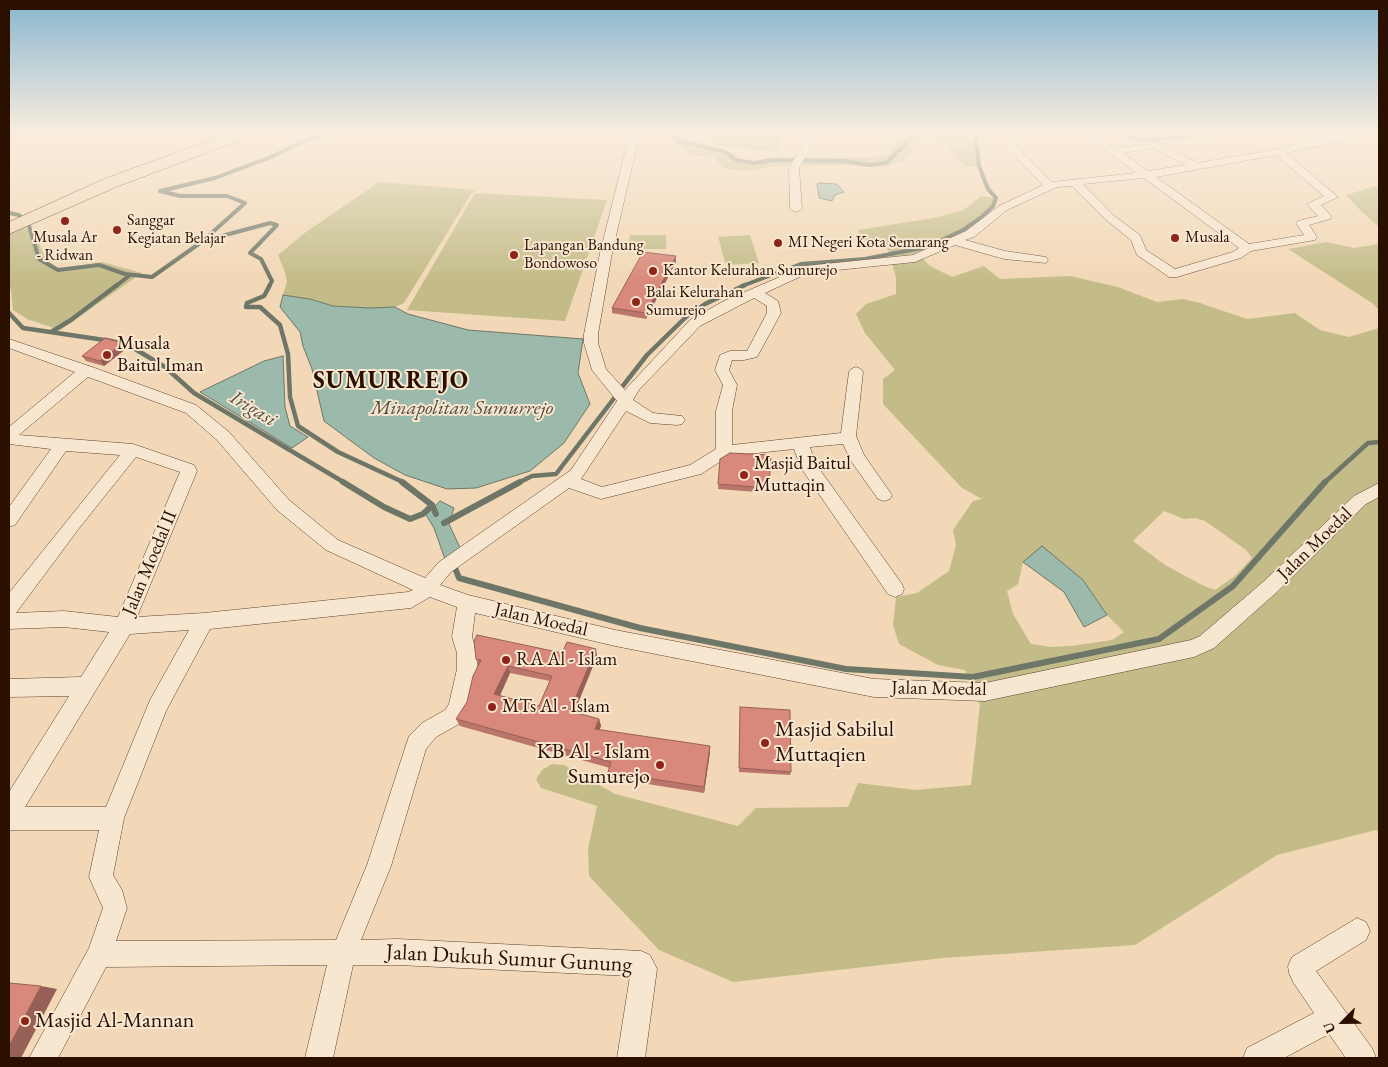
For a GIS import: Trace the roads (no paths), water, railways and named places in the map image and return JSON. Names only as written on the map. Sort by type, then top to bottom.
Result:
[{"type":"main road","points":[[9,229],[113,182]]},
{"type":"street","points":[[623,182],[606,253],[591,343],[599,370],[625,402],[650,418],[677,420]]},
{"type":"street","points":[[796,182],[796,209]]},
{"type":"street","points":[[1046,182],[1051,186]]},
{"type":"street","points":[[1075,182],[1109,217],[1136,238],[1141,252],[1173,274],[1237,254],[1247,248],[1311,237],[1302,223],[1326,217],[1313,204],[1332,197],[1314,182]]},
{"type":"street","name":"Jalan Moedal II","points":[[9,437],[62,445],[133,450],[190,471],[124,626],[411,600],[420,595],[436,592],[445,568],[577,474],[634,387],[695,323],[729,304],[805,270],[915,258],[970,234],[1003,208],[1051,186],[1075,182]]},
{"type":"street","points":[[1157,182],[1247,248]]},
{"type":"street","points":[[954,241],[1004,255],[1042,260]]},
{"type":"street","points":[[724,452],[722,438],[724,411],[730,385],[722,370],[725,358],[730,355],[744,356],[752,354],[774,313],[772,304],[756,293]]},
{"type":"street","name":"Jalan Moedal","points":[[9,343],[190,409],[223,436],[283,505],[332,545],[436,592],[467,603],[615,638],[874,688],[986,692],[1194,648],[1207,642],[1270,587],[1360,500],[1379,490]]},
{"type":"street","points":[[9,437],[87,370]]},
{"type":"street","points":[[856,372],[848,436],[857,458],[884,495]]},
{"type":"street","points":[[568,481],[601,492],[695,470],[724,452],[848,436]]},
{"type":"street","points":[[800,442],[807,464],[895,589]]},
{"type":"street","points":[[9,520],[62,445]]},
{"type":"street","points":[[9,607],[74,522],[133,450]]},
{"type":"street","points":[[319,1058],[343,953],[379,866],[417,744],[429,730],[452,717],[459,708],[467,669],[467,652],[462,637],[467,603]]},
{"type":"street","points":[[9,621],[64,618],[124,626],[85,686],[9,812]]},
{"type":"street","points":[[43,1058],[99,954],[115,908],[113,899],[101,877],[113,818],[158,707],[204,620]]},
{"type":"street","points":[[9,688],[85,686]]},
{"type":"street","points":[[9,819],[113,818]]},
{"type":"street","points":[[1357,931],[1301,966],[1302,973],[1362,1058]]},
{"type":"street","name":"Jalan Dukuh Sumur Gunung","points":[[99,954],[398,952],[641,964],[644,969],[631,1058]]},
{"type":"street","points":[[1257,1058],[1333,1017]]},
{"type":"water","points":[[817,184],[837,184],[844,192],[835,195],[832,201],[819,198]]},
{"type":"water","name":"Minapolitan Sumurrejo","points":[[283,295],[310,299],[333,306],[395,307],[408,314],[468,330],[583,339],[578,373],[590,404],[564,443],[530,471],[476,488],[447,489],[405,475],[374,458],[324,421],[312,369],[300,332],[280,307]]},
{"type":"water","points":[[283,356],[285,407],[290,426],[308,437],[292,448],[200,392],[264,361]]},
{"type":"water","points":[[440,501],[454,508],[449,524],[462,552],[446,562],[434,528],[426,515]]},
{"type":"water","points":[[1042,546],[1083,580],[1107,615],[1084,627],[1064,592],[1023,562]]},
{"type":"waterway","points":[[199,182],[160,191],[180,196],[227,196],[245,203],[205,239]]},
{"type":"waterway","points":[[742,286],[801,264],[865,259],[927,247],[963,230],[982,217],[993,206],[996,198],[988,189],[985,182]]},
{"type":"waterway","points":[[9,213],[19,215],[29,226],[39,259],[58,270],[99,265],[125,274],[152,277],[203,241],[270,223],[277,225],[250,253],[261,259],[272,281],[269,286]]},
{"type":"waterway","name":"Irigasi","points":[[116,286],[130,275]]},
{"type":"waterway","name":"Irigasi","points":[[51,332],[71,320],[117,285]]},
{"type":"waterway","points":[[270,285],[264,296],[247,303],[246,307],[260,307],[280,325],[288,354],[290,397],[298,426],[338,452],[405,483]]},
{"type":"waterway","points":[[622,387],[647,355],[687,316],[705,304],[745,285]]},
{"type":"waterway","name":"Irigasi","points":[[9,313],[23,328],[111,341],[130,346],[165,367],[194,393],[345,483]]},
{"type":"waterway","points":[[520,482],[532,476],[556,474],[615,397]]},
{"type":"waterway","points":[[1325,482],[1368,443],[1379,442]]},
{"type":"waterway","name":"Irigasi","points":[[343,482],[384,507],[410,519],[423,514],[432,505]]},
{"type":"waterway","points":[[402,482],[432,505]]},
{"type":"waterway","points":[[444,523],[520,482]]},
{"type":"waterway","points":[[453,563],[459,578],[640,628],[846,669],[973,677],[1159,639],[1233,586],[1325,482]]},
{"type":"waterway","points":[[432,505],[436,514]]},
{"type":"place","name":"Musala Ar - Ridwan","points":[[65,221]]},
{"type":"place","name":"Sanggar Kegiatan Belajar","points":[[117,230]]},
{"type":"place","name":"Musala","points":[[1175,238]]},
{"type":"place","name":"MI Negeri Kota Semarang","points":[[778,243]]},
{"type":"place","name":"Lapangan Bandung Bondowoso","points":[[514,255]]},
{"type":"place","name":"Kantor Kelurahan Sumurejo","points":[[653,271]]},
{"type":"place","name":"Balai Kelurahan Sumurejo","points":[[636,302]]},
{"type":"place","name":"Musala Baitul Iman","points":[[107,355]]},
{"type":"place","name":"Masjid Baitul Muttaqin","points":[[744,475]]},
{"type":"place","name":"RA Al - Islam","points":[[506,660]]},
{"type":"place","name":"MTs Al - Islam","points":[[492,707]]},
{"type":"place","name":"Masjid Sabilul Muttaqien","points":[[765,743]]},
{"type":"place","name":"KB Al - Islam Sumurejo","points":[[660,765]]},
{"type":"place","name":"Masjid Al-Mannan","points":[[25,1021]]},
{"type":"district","name":"SUMURREJO","points":[[391,381]]}]
